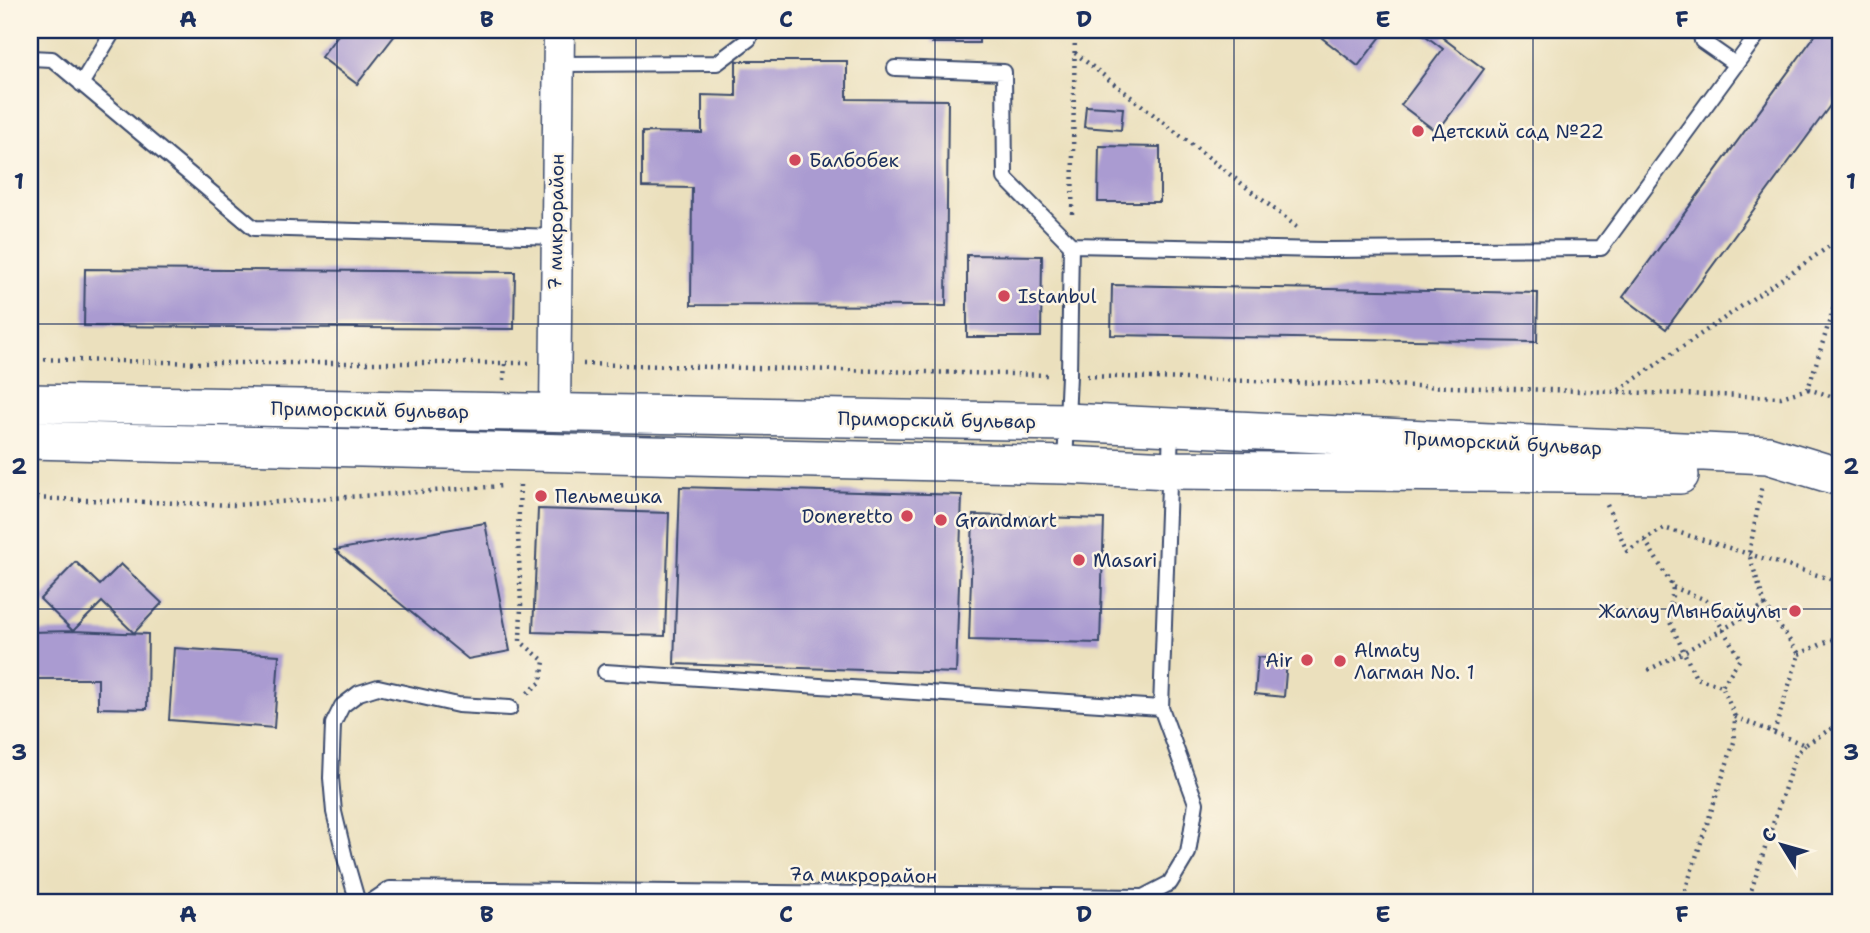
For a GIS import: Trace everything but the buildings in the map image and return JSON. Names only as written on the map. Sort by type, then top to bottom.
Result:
[{"type":"street","name":"7 микрорайон","points":[[555,413],[559,30]]},
{"type":"street","name":"Приморский бульвар","points":[[30,403],[1066,422],[1768,455],[1840,479]]},
{"type":"street","name":"Приморский бульвар","points":[[30,440],[1065,465],[1170,470],[1840,479]]},
{"type":"lane","points":[[81,84],[114,30]]},
{"type":"lane","points":[[558,64],[716,62],[749,38],[751,30]]},
{"type":"lane","points":[[1700,30],[1702,41],[1735,64]]},
{"type":"lane","points":[[895,68],[1004,72],[1004,178],[1071,245],[1325,250],[1601,248],[1760,30]]},
{"type":"lane","points":[[30,58],[52,59],[254,228],[556,237]]},
{"type":"lane","points":[[1065,465],[1071,245]]},
{"type":"lane","points":[[605,671],[1161,708],[1171,427]]},
{"type":"lane","points":[[358,903],[334,812],[331,778],[333,724],[342,706],[359,693],[378,687],[458,705],[510,708]]},
{"type":"lane","name":"7а микрорайон","points":[[369,903],[390,889],[1143,897],[1170,883],[1188,853],[1196,803],[1161,708]]},
{"type":"path","points":[[1071,245],[1075,30]]},
{"type":"path","points":[[1075,53],[1325,250]]},
{"type":"path","points":[[1616,392],[1840,239]]},
{"type":"path","points":[[1808,389],[1840,288]]},
{"type":"path","points":[[30,359],[205,363],[631,364],[1781,397],[1808,389],[1840,399]]},
{"type":"path","points":[[1763,476],[1749,554],[1765,605],[1799,654]]},
{"type":"path","points":[[510,708],[541,682],[544,661],[520,641],[520,485]]},
{"type":"path","points":[[1606,501],[1627,551],[1664,528],[1840,582]]},
{"type":"path","points":[[1645,540],[1673,587],[1669,620],[1696,678],[1722,686]]},
{"type":"path","points":[[1673,587],[1706,600],[1740,659],[1722,686]]},
{"type":"path","points":[[1648,670],[1765,605]]},
{"type":"path","points":[[1774,732],[1799,654],[1840,636]]},
{"type":"path","points":[[1681,903],[1734,742],[1735,717],[1722,686]]},
{"type":"path","points":[[1747,903],[1796,754],[1805,745],[1839,726],[1840,710]]},
{"type":"path","points":[[1735,717],[1805,745]]},
{"type":"place","name":"Детский сад №22","points":[[1418,131]]},
{"type":"place","name":"Балбобек","points":[[795,160]]},
{"type":"place","name":"Istanbul","points":[[1004,296]]},
{"type":"place","name":"Пельмешка","points":[[541,496]]},
{"type":"place","name":"Doneretto","points":[[907,516]]},
{"type":"place","name":"Grandmart","points":[[941,520]]},
{"type":"place","name":"Masari","points":[[1079,560]]},
{"type":"place","name":"Жалау Мынбайулы","points":[[1795,611]]},
{"type":"place","name":"Air","points":[[1307,660]]},
{"type":"place","name":"Almaty Лагман No. 1","points":[[1340,661]]}]
